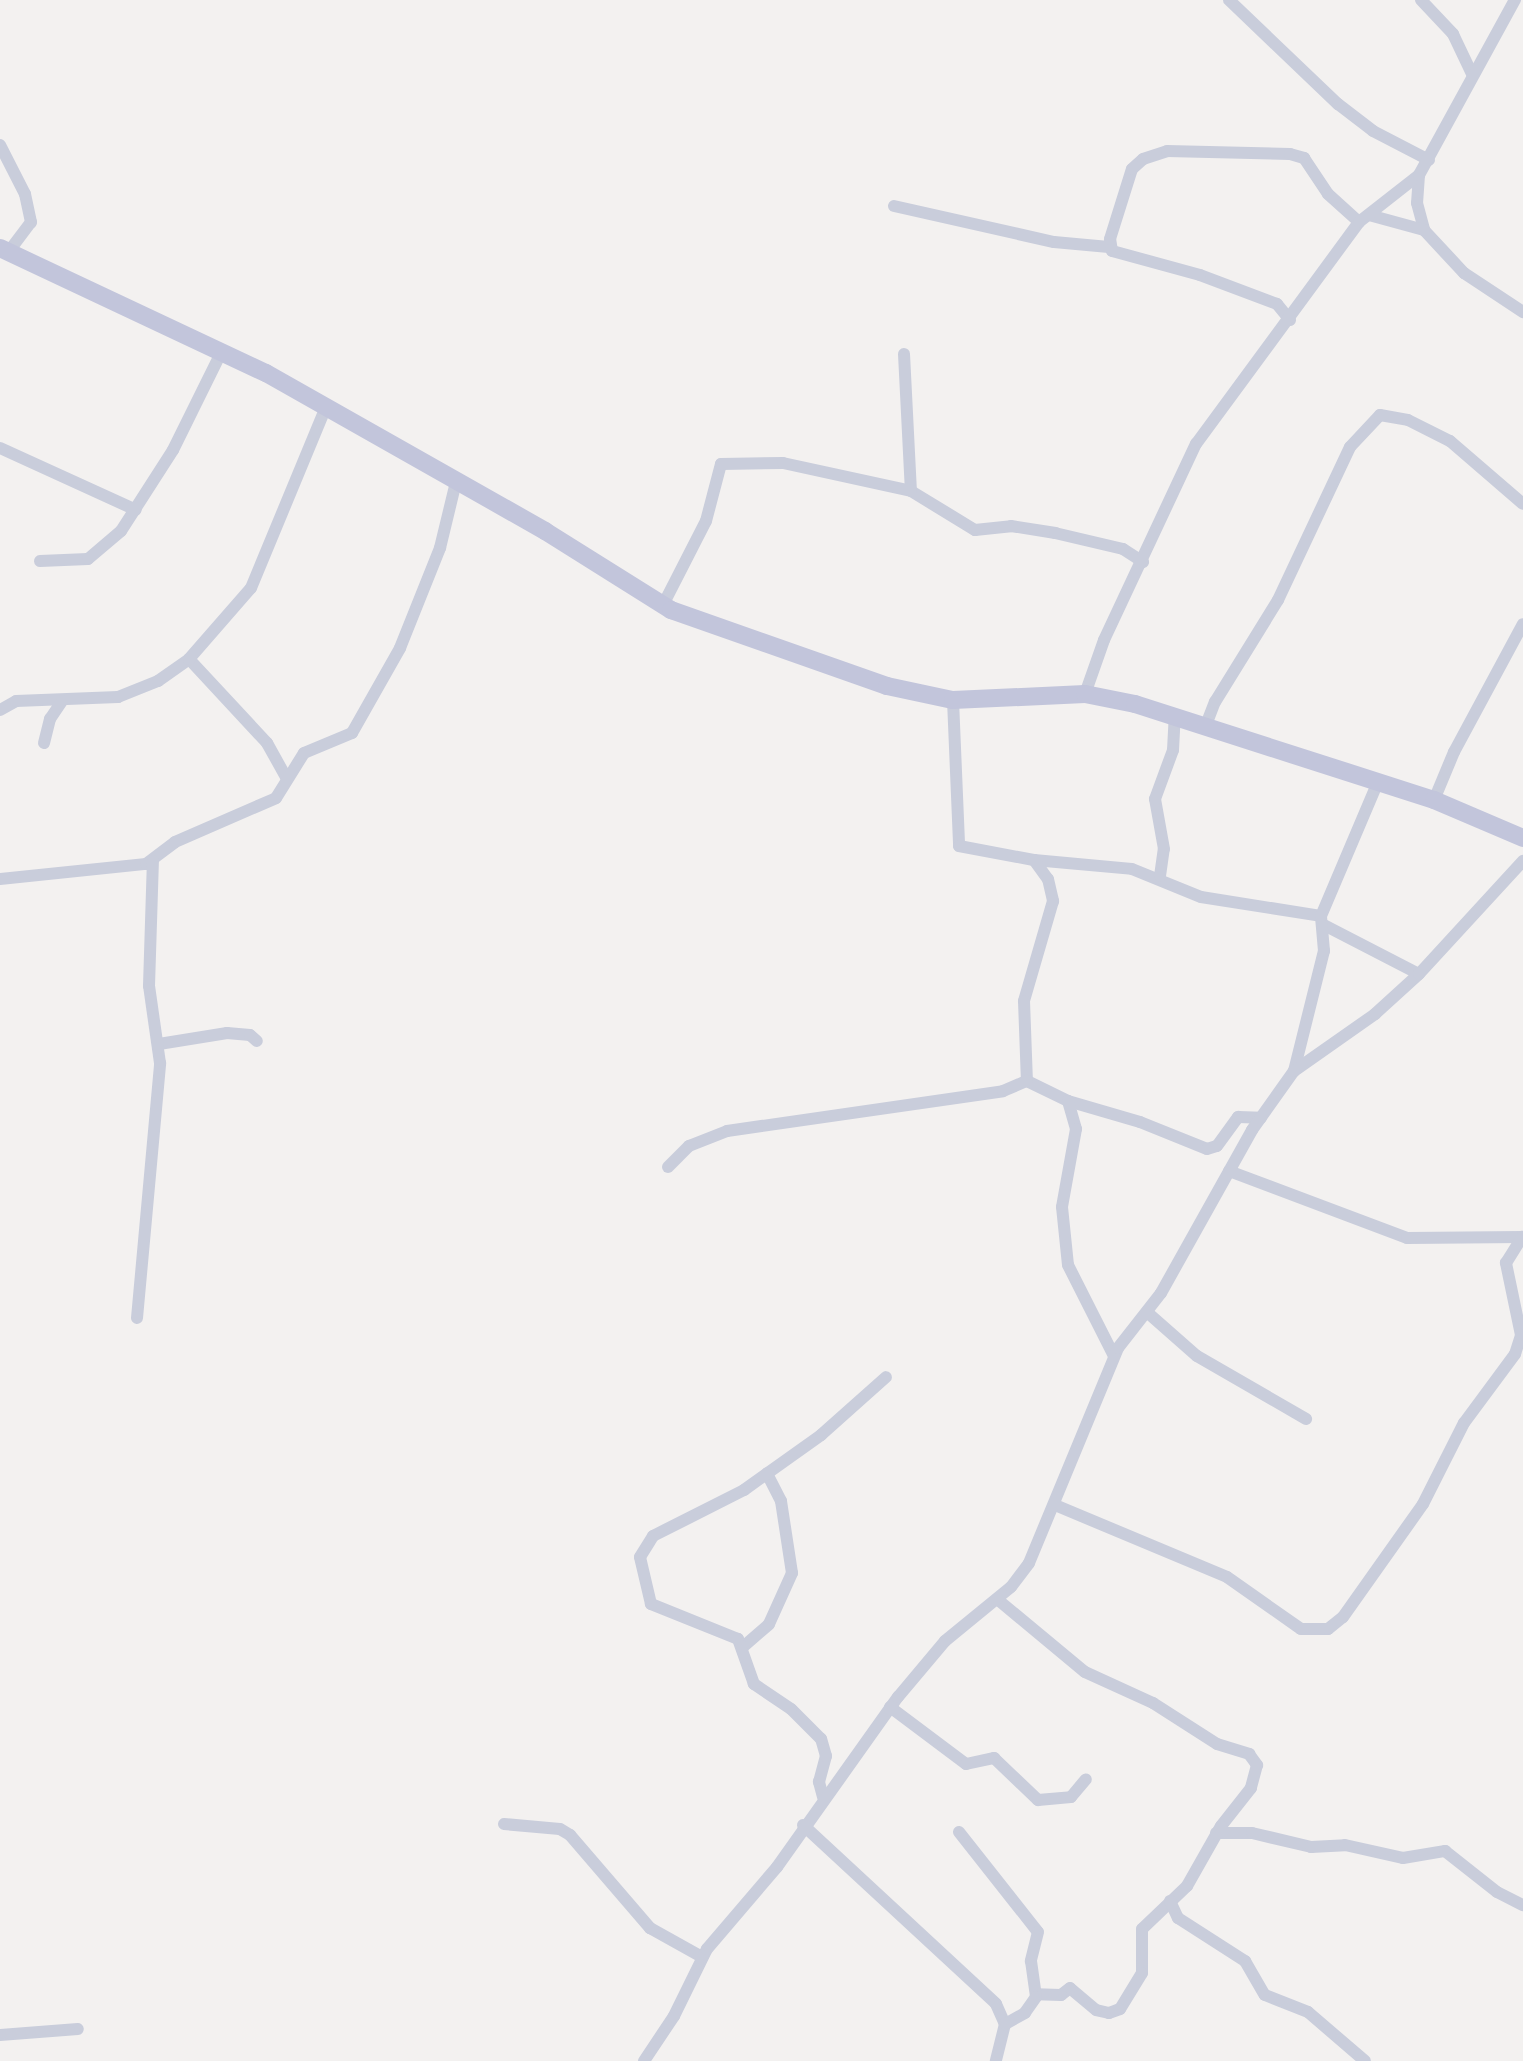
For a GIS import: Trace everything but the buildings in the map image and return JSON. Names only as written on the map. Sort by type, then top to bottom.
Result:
[{"type":"main road","points":[[4,250],[222,351],[326,407],[663,605],[850,674],[953,700],[1085,694],[1175,716],[1434,800],[1523,838]]},
{"type":"street","points":[[1229,0],[1338,104],[1373,131],[1429,160]]},
{"type":"street","points":[[1421,0],[1453,34],[1472,74]]},
{"type":"street","points":[[1085,694],[1104,640],[1196,444],[1364,218],[1419,175],[1515,0]]},
{"type":"street","points":[[0,145],[25,194],[31,222],[4,250]]},
{"type":"street","points":[[1109,247],[1132,169],[1143,159],[1167,151],[1304,158],[1328,194],[1364,218],[1424,230]]},
{"type":"street","points":[[1419,175],[1417,203],[1424,230],[1464,273],[1523,312]]},
{"type":"street","points":[[894,206],[1054,242],[1109,247],[1277,304],[1290,320]]},
{"type":"street","points":[[40,561],[88,559],[136,510],[173,450],[222,351]]},
{"type":"street","points":[[904,354],[911,491]]},
{"type":"street","points":[[0,710],[16,701],[62,701],[128,694],[158,681],[189,659],[251,588],[326,407]]},
{"type":"street","points":[[1206,725],[1215,702],[1278,600],[1350,447],[1380,415],[1408,420],[1450,441],[1523,504]]},
{"type":"street","points":[[0,448],[136,510]]},
{"type":"street","points":[[663,605],[706,521],[721,464],[783,463],[911,491],[975,530],[1011,526],[1055,533],[1123,549],[1143,562]]},
{"type":"street","points":[[0,879],[153,861],[175,842],[276,798],[304,753],[352,733],[400,648],[440,548],[456,482]]},
{"type":"street","points":[[1434,800],[1454,752],[1523,624]]},
{"type":"street","points":[[189,659],[267,743],[287,779]]},
{"type":"street","points":[[953,700],[959,846],[1034,860],[1132,869],[1160,876],[1201,897],[1322,920],[1419,974]]},
{"type":"street","points":[[44,743],[46,727],[62,701]]},
{"type":"street","points":[[1160,876],[1164,849],[1155,799],[1173,750],[1175,716]]},
{"type":"street","points":[[644,2061],[674,2016],[702,1957],[777,1867],[803,1825],[890,1707],[945,1641],[997,1599],[1029,1563],[1114,1356],[1148,1313],[1229,1171],[1294,1071],[1324,951],[1322,920],[1378,782]]},
{"type":"street","points":[[1027,1081],[1024,1001],[1053,901],[1048,879],[1034,860]]},
{"type":"street","points":[[137,1318],[153,1178],[159,1044],[149,986],[153,861]]},
{"type":"street","points":[[1294,1071],[1320,1056],[1419,974],[1523,861]]},
{"type":"street","points":[[159,1044],[227,1033],[250,1035],[257,1041]]},
{"type":"street","points":[[668,1167],[689,1146],[727,1131],[1003,1091],[1027,1081],[1068,1101],[1140,1122],[1207,1149],[1217,1146],[1238,1117],[1261,1118]]},
{"type":"street","points":[[1068,1101],[1076,1129],[1062,1207],[1068,1265],[1114,1356]]},
{"type":"street","points":[[1229,1171],[1407,1238],[1522,1237]]},
{"type":"street","points":[[1055,1505],[1227,1577],[1301,1629],[1328,1629],[1343,1617],[1423,1504],[1464,1423],[1515,1354],[1521,1335],[1506,1263],[1522,1237]]},
{"type":"street","points":[[1148,1313],[1197,1356],[1306,1419]]},
{"type":"street","points":[[823,1797],[819,1782],[826,1756],[821,1739],[791,1709],[754,1684],[744,1646],[726,1633],[651,1604],[640,1557],[653,1536],[717,1507],[767,1473],[821,1435],[886,1377]]},
{"type":"street","points":[[744,1646],[769,1624],[792,1573],[781,1501],[767,1473]]},
{"type":"street","points":[[997,1599],[1058,1644],[1085,1672],[1153,1703],[1217,1744],[1254,1758],[1256,1780],[1216,1833],[1187,1886],[1142,1929],[1142,1973],[1117,2011],[1096,2010],[1073,1988],[1058,1995],[1037,1994]]},
{"type":"street","points":[[890,1707],[966,1764],[994,1758],[1038,1800],[1071,1797],[1086,1779]]},
{"type":"street","points":[[504,1824],[560,1829],[570,1835],[650,1928],[702,1957]]},
{"type":"street","points":[[803,1825],[996,2004],[1005,2024],[996,2061]]},
{"type":"street","points":[[959,1832],[1037,1928],[1031,1961],[1037,1994],[1025,2013],[1005,2024]]},
{"type":"street","points":[[1216,1833],[1252,1833],[1311,1847],[1345,1845],[1403,1858],[1445,1851],[1497,1892],[1523,1905]]},
{"type":"street","points":[[1170,1901],[1178,1918],[1245,1961],[1265,1995],[1308,2012],[1365,2061]]},
{"type":"street","points":[[0,2035],[78,2029]]}]
